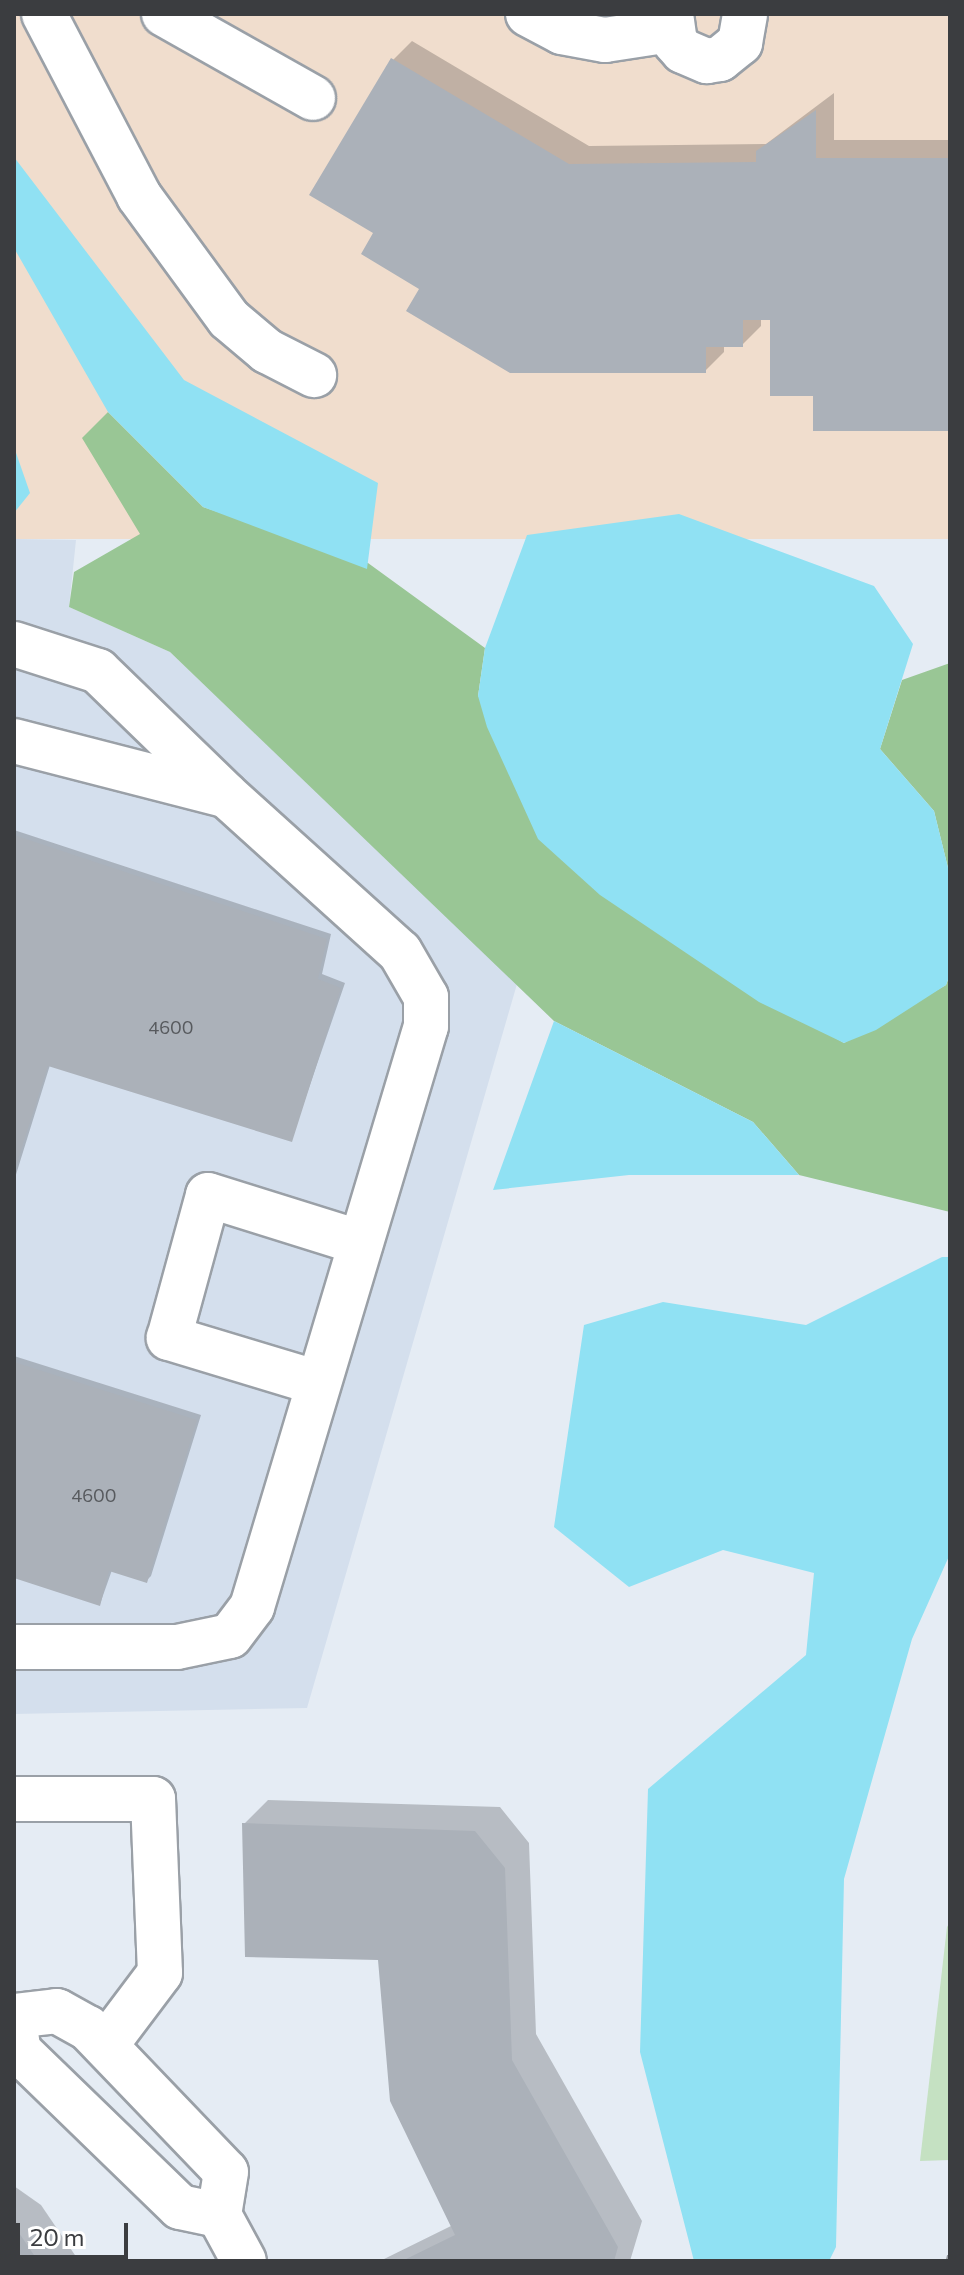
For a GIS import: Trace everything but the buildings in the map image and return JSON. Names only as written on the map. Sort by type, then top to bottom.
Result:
[{"type":"lane","points":[[164,14],[313,98]]},
{"type":"lane","points":[[528,14],[562,32],[605,40],[671,22],[683,51],[707,61],[720,59],[740,43],[745,14]]},
{"type":"lane","points":[[48,15],[139,196],[229,319],[267,351],[314,375]]},
{"type":"lane","points":[[14,644],[98,671],[226,795],[400,952],[426,997],[426,1026],[252,1607],[230,1636],[177,1647],[14,1647]]},
{"type":"lane","points":[[14,741],[226,795]]},
{"type":"lane","points":[[318,1383],[169,1338],[208,1195],[361,1243]]},
{"type":"lane","points":[[14,1799],[153,1799],[160,1973],[105,2046]]},
{"type":"lane","points":[[219,2215],[180,2207],[19,2051],[14,2018],[57,2011],[88,2028],[226,2172],[219,2215],[244,2261]]},
{"type":"path","points":[[948,2261],[950,2253]]},
{"type":"shaded area","points":[[14,14],[950,14],[950,539],[14,539]]},
{"type":"shaded area","points":[[14,539],[76,540],[69,607],[170,652],[517,984],[307,1708],[14,1714]]},
{"type":"green space","points":[[108,412],[203,507],[368,563],[485,648],[478,696],[820,1029],[844,1043],[946,985],[950,974],[950,1212],[799,1175],[753,1122],[554,1021],[170,652],[69,607],[74,572],[140,534],[82,438]]},
{"type":"green space","points":[[950,663],[950,876],[934,811],[880,749],[902,680]]},
{"type":"green space","points":[[950,1922],[950,2160],[920,2161],[947,1927]]},
{"type":"water","points":[[14,157],[184,380],[378,483],[367,569],[203,507],[108,412],[14,248]]},
{"type":"water","points":[[14,447],[30,493],[14,513]]},
{"type":"water","points":[[679,514],[874,586],[913,644],[880,749],[934,811],[950,876],[950,974],[946,985],[876,1030],[844,1043],[759,1002],[600,895],[538,839],[487,727],[478,696],[485,648],[527,535]]},
{"type":"water","points":[[554,1021],[753,1122],[799,1175],[629,1175],[493,1190]]},
{"type":"water","points":[[942,1257],[950,1257],[950,1554],[912,1639],[844,1879],[836,2247],[829,2261],[694,2261],[640,2052],[648,1789],[806,1655],[814,1573],[723,1550],[629,1587],[554,1527],[584,1325],[663,1302],[806,1325]]}]
